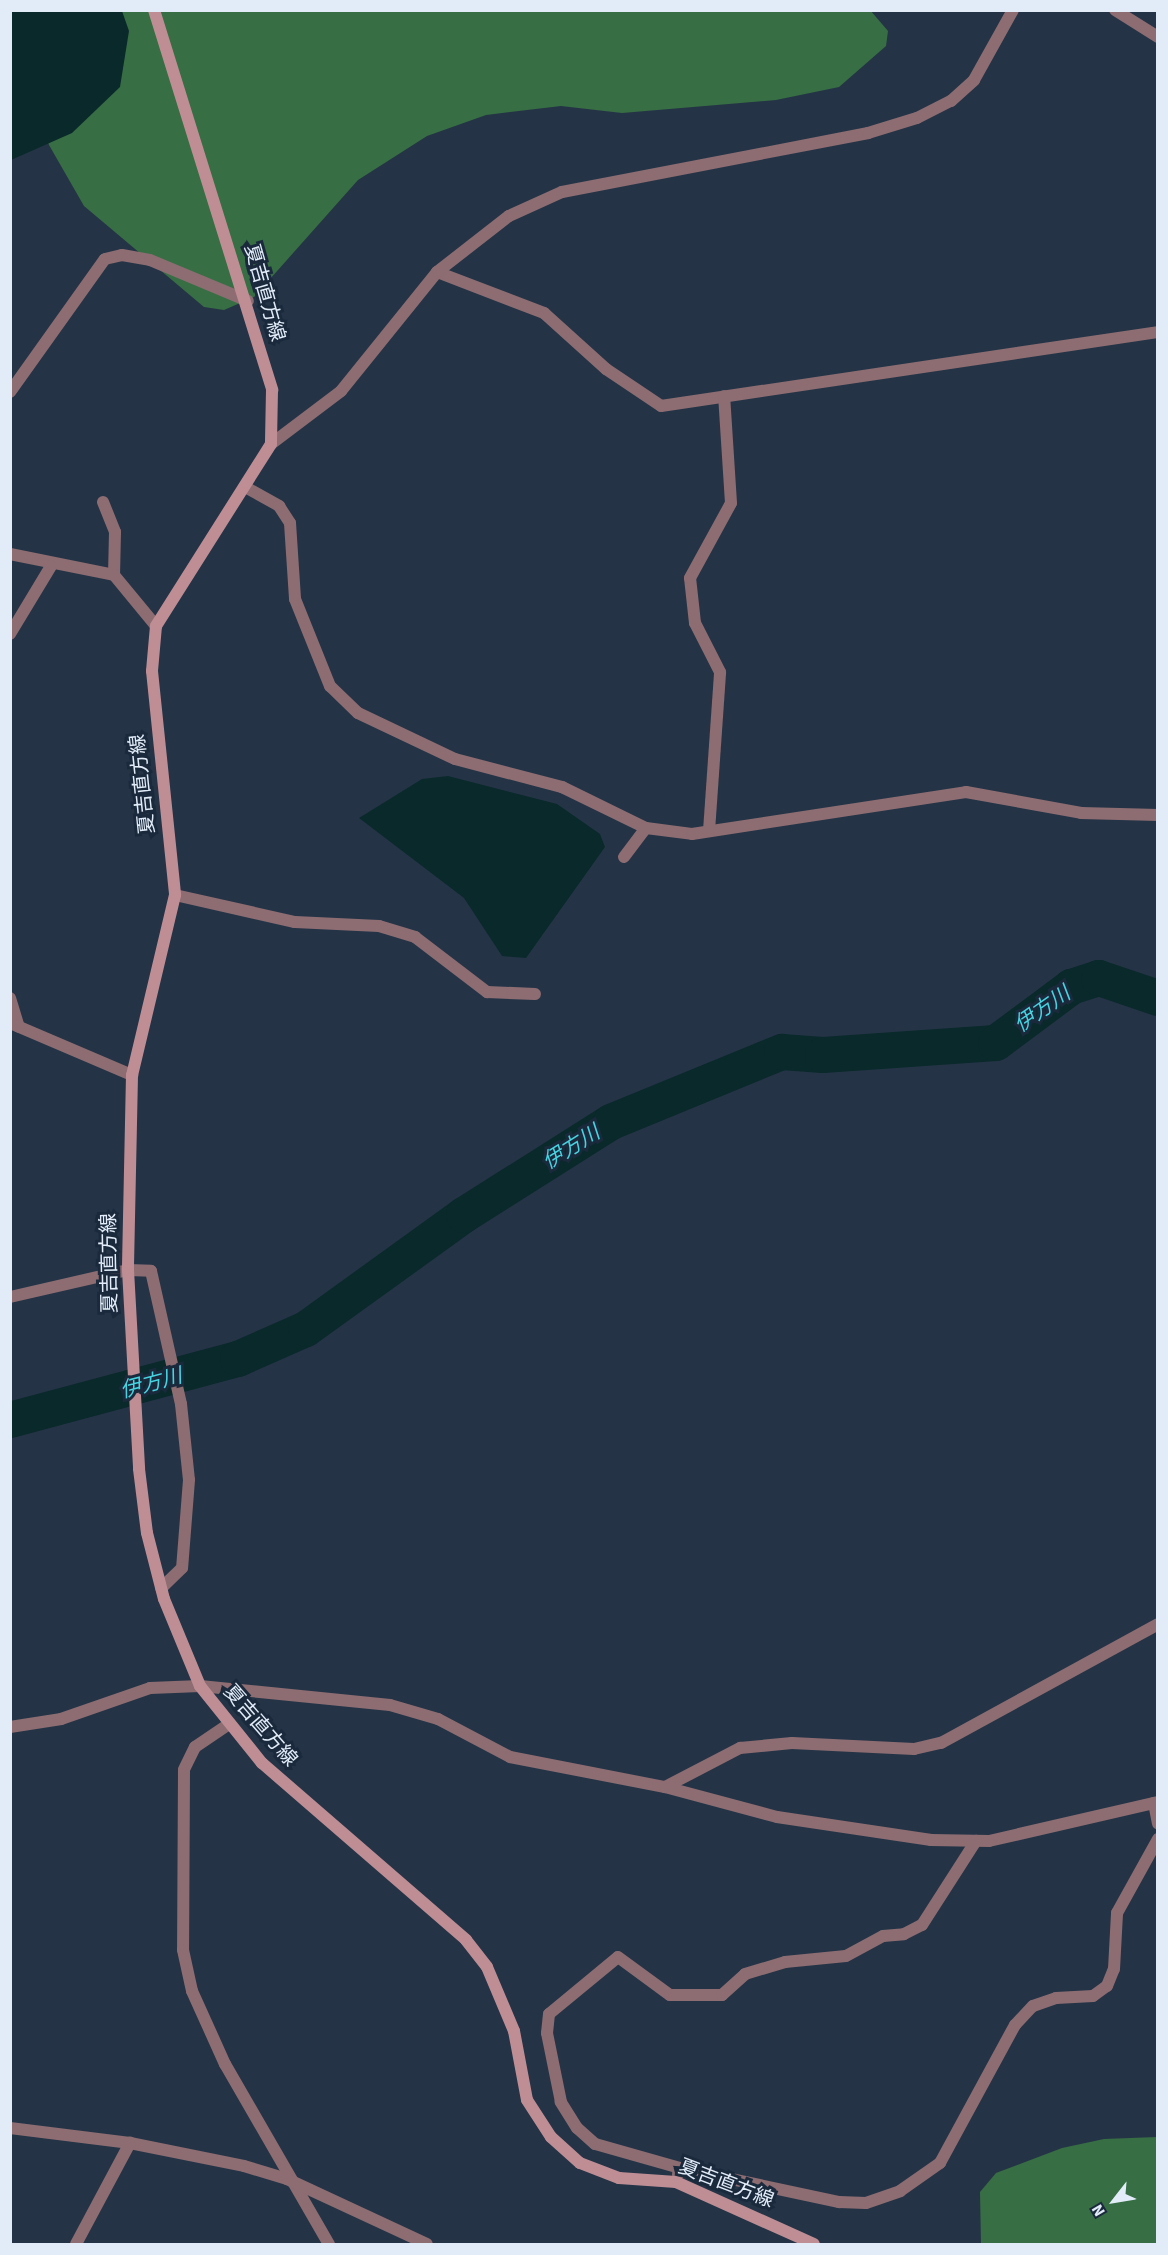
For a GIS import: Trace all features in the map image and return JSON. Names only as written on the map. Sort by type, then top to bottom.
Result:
[{"type":"main road","name":"夏吉直方線","points":[[154,10],[248,301],[272,390],[271,444],[247,488],[185,572],[156,626],[152,671],[175,895],[132,1075],[128,1270],[135,1420],[147,1533],[161,1588],[200,1686],[262,1763],[466,1940],[487,1967],[514,2031],[527,2100],[551,2137],[580,2163],[619,2178],[676,2182],[814,2244]]},
{"type":"street","points":[[271,444],[341,391],[437,272],[509,216],[562,192],[868,133],[917,118],[951,101],[974,80],[1013,10]]},
{"type":"street","points":[[1115,10],[1158,37]]},
{"type":"street","points":[[10,392],[105,259],[122,255],[150,260],[248,301]]},
{"type":"street","points":[[437,272],[544,313],[606,369],[661,406],[1158,332]]},
{"type":"street","points":[[709,831],[720,672],[695,623],[690,578],[731,502],[724,396]]},
{"type":"street","points":[[247,488],[279,506],[290,524],[295,599],[330,686],[358,713],[455,759],[562,787],[646,828],[709,831],[966,792],[1081,813],[1158,815]]},
{"type":"street","points":[[103,502],[115,532],[114,575],[156,626]]},
{"type":"street","points":[[10,554],[51,566],[114,575]]},
{"type":"street","points":[[10,634],[51,566]]},
{"type":"street","points":[[624,857],[646,828]]},
{"type":"street","points":[[175,895],[295,922],[379,926],[415,937],[487,992],[535,994]]},
{"type":"street","points":[[10,998],[15,1025],[132,1075]]},
{"type":"street","points":[[10,1297],[128,1270],[151,1271],[181,1404],[189,1480],[182,1568],[161,1588]]},
{"type":"street","points":[[665,1787],[740,1748],[792,1743],[914,1749],[941,1743],[1158,1624]]},
{"type":"street","points":[[10,1726],[61,1719],[150,1688],[200,1686],[390,1705],[438,1719],[510,1757],[665,1787],[777,1817],[931,1840],[976,1841],[1156,1802],[1158,1824]]},
{"type":"street","points":[[229,1724],[195,1747],[184,1770],[183,1950],[192,1991],[287,2179],[329,2244]]},
{"type":"street","points":[[976,1841],[922,1925],[904,1934],[883,1936],[846,1956],[785,1962],[745,1974],[722,1995],[670,1995],[618,1957],[549,2014],[561,2102],[577,2128],[595,2144],[680,2168],[839,2202],[866,2203],[900,2191],[940,2163],[1015,2025],[1033,2006],[1056,1998],[1093,1996],[1107,1986],[1114,1970],[1117,1913],[1158,1839]]},
{"type":"street","points":[[10,2128],[130,2143],[287,2179],[427,2244]]},
{"type":"street","points":[[76,2244],[130,2143]]},
{"type":"street","points":[[676,2182],[680,2168]]},
{"type":"green space","points":[[870,10],[888,31],[886,46],[839,87],[776,100],[622,113],[561,106],[486,115],[427,136],[358,180],[254,297],[224,310],[204,307],[84,206],[49,145],[29,86],[63,11]]},
{"type":"green space","points":[[1157,2137],[1157,2244],[981,2244],[980,2192],[996,2173],[1062,2148],[1104,2139]]},
{"type":"shaded area","points":[[11,10],[122,11],[129,31],[120,87],[72,133],[11,160]]},
{"type":"shaded area","points":[[448,776],[557,804],[600,834],[605,847],[526,958],[502,956],[464,898],[359,818],[422,779]]},
{"type":"waterway","name":"伊方川","points":[[10,1420],[238,1359],[306,1329],[464,1215],[611,1122],[782,1052],[823,1055],[996,1043],[1071,987],[1099,978],[1158,998]]}]
